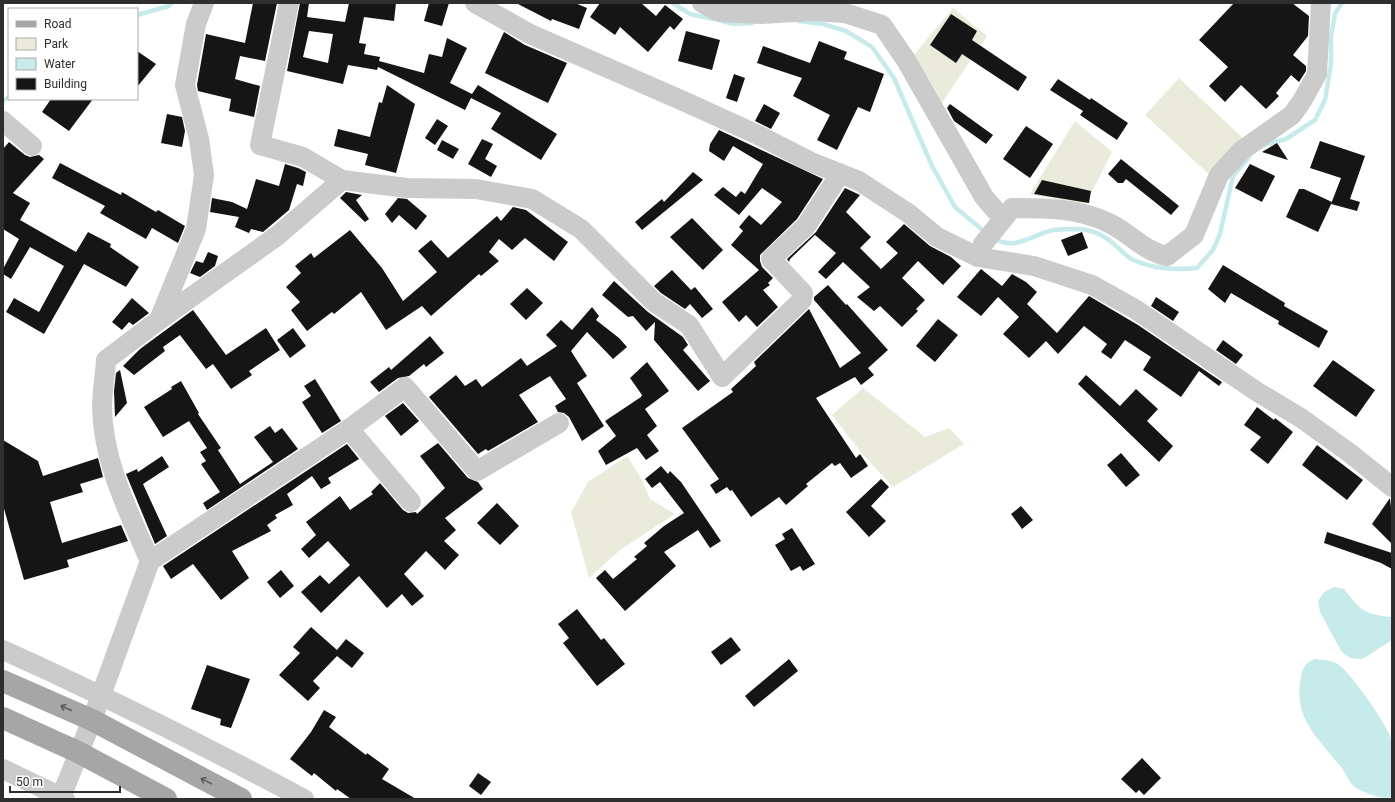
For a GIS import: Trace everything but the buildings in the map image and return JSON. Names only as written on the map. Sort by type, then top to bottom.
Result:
[{"type":"main road","points":[[3,680],[92,720],[241,799]]},
{"type":"main road","points":[[3,718],[78,752],[166,799]]},
{"type":"street","points":[[159,320],[196,229],[204,174],[199,139],[185,85],[196,24],[204,3]]},
{"type":"street","points":[[289,3],[260,145],[303,157],[342,180],[407,188],[476,189],[532,199],[581,229],[654,302],[688,324],[722,377],[802,300],[803,293],[771,259],[806,226],[840,174]]},
{"type":"street","points":[[475,3],[530,34],[690,104],[758,135],[811,162],[859,182],[902,209],[937,237],[1092,285],[1135,309],[1256,391],[1301,418],[1351,454],[1392,487]]},
{"type":"street","points":[[702,3],[719,12],[760,14],[811,11],[831,7],[882,25],[906,60],[984,197],[1003,219]]},
{"type":"street","points":[[981,250],[1012,208],[1051,208],[1085,214],[1110,223],[1154,254],[1167,256],[1176,252],[1194,235],[1218,175],[1241,151],[1292,115],[1302,101],[1317,74],[1321,3]]},
{"type":"street","points":[[3,121],[32,146]]},
{"type":"street","points":[[150,561],[126,508],[108,454],[102,409],[106,360],[159,320],[277,236],[342,180]]},
{"type":"street","points":[[3,769],[63,798],[78,752],[92,720],[150,561],[349,429],[405,388],[477,471],[559,423]]},
{"type":"street","points":[[349,429],[411,502]]},
{"type":"street","points":[[3,650],[101,694],[228,758],[304,799]]},
{"type":"green space","points":[[953,8],[987,36],[941,104],[938,95],[914,55]]},
{"type":"green space","points":[[1179,78],[1248,143],[1214,179],[1145,115]]},
{"type":"green space","points":[[1075,121],[1112,152],[1085,205],[1030,194]]},
{"type":"green space","points":[[863,388],[925,437],[949,428],[964,444],[893,487],[860,451],[832,415]]},
{"type":"green space","points":[[627,456],[642,480],[650,499],[675,514],[620,550],[589,578],[571,512],[588,482]]},
{"type":"water","points":[[1334,587],[1344,589],[1355,603],[1369,613],[1392,617],[1392,640],[1361,659],[1350,658],[1341,651],[1320,612],[1318,601],[1324,592]]},
{"type":"water","points":[[1315,659],[1334,662],[1345,670],[1384,724],[1393,746],[1392,797],[1383,798],[1363,792],[1355,787],[1309,726],[1300,704],[1299,691],[1304,668],[1307,663]]},
{"type":"waterway","points":[[138,15],[169,6],[172,3]]},
{"type":"waterway","points":[[673,3],[690,14],[713,19]]},
{"type":"waterway","points":[[1264,145],[1286,139],[1315,120],[1325,100],[1331,64],[1331,37],[1335,13],[1342,3]]},
{"type":"waterway","points":[[722,21],[734,24],[752,23]]},
{"type":"waterway","points":[[798,21],[823,24],[846,31],[872,47],[894,78],[932,166],[955,207],[985,232]]},
{"type":"waterway","points":[[3,101],[8,98]]},
{"type":"waterway","points":[[993,238],[1001,242],[1017,243],[1054,230],[1079,229],[1095,232],[1113,243],[1129,258],[1147,265],[1164,268],[1197,268],[1213,250],[1220,234],[1233,176],[1249,157]]}]
